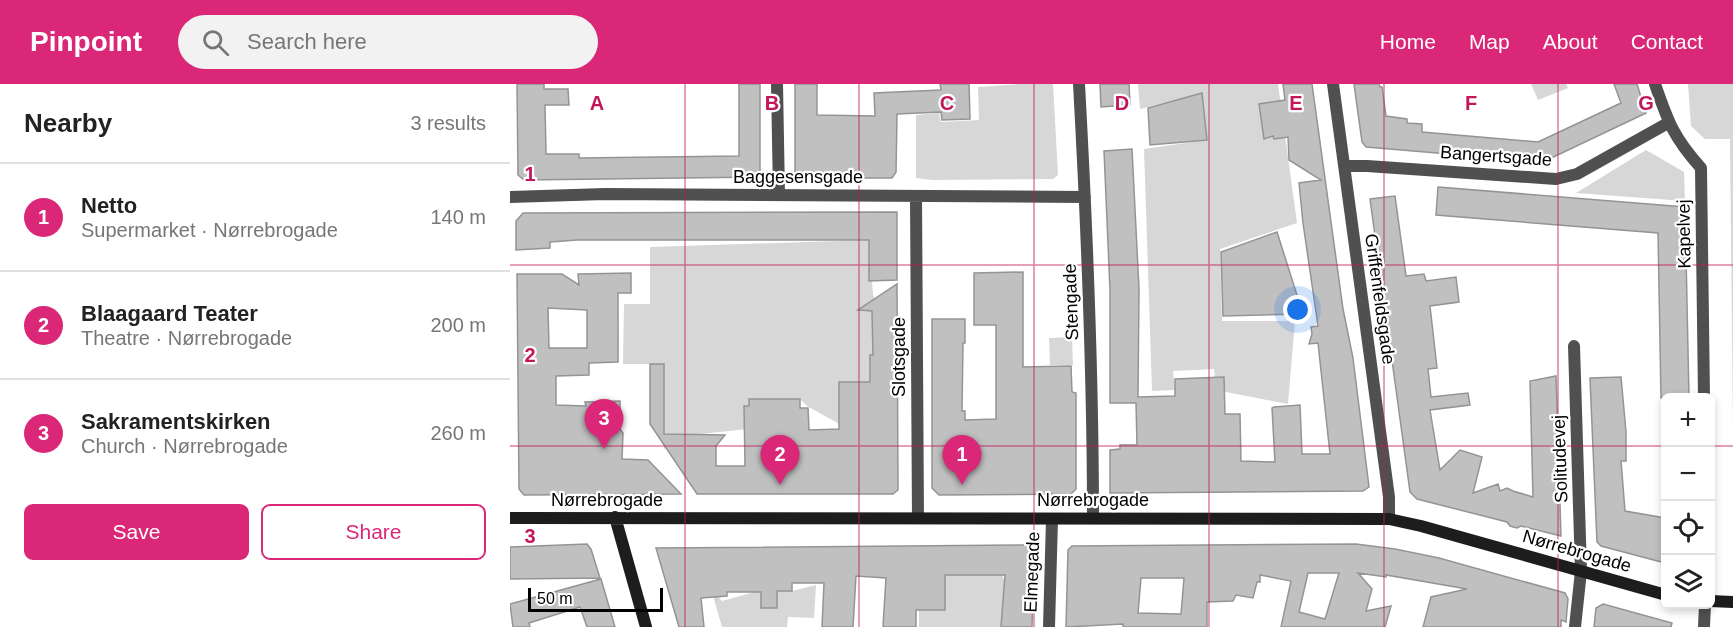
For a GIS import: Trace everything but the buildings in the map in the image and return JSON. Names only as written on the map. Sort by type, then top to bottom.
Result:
[{"type":"street","points":[[777,84],[779,195]]},
{"type":"street","name":"Stengade","points":[[1079,84],[1093,443],[1093,518]]},
{"type":"street","name":"Griffenfeldsgade","points":[[1333,84],[1389,496],[1389,519]]},
{"type":"street","name":"Kapelvej","points":[[1655,84],[1668,123],[1683,147],[1701,168],[1704,393]]},
{"type":"street","name":"Bangertsgade","points":[[1344,166],[1556,179],[1577,174],[1668,123]]},
{"type":"street","name":"Baggesensgade","points":[[510,197],[605,194],[1085,196]]},
{"type":"street","name":"Slotsgade","points":[[916,196],[918,518]]},
{"type":"street","name":"Solitudevej","points":[[1574,346],[1581,572],[1575,627]]},
{"type":"street","points":[[615,517],[646,627]]},
{"type":"street","name":"Nørrebrogade","points":[[510,518],[1389,519],[1661,594]]},
{"type":"street","name":"Elmegade","points":[[1049,627],[1052,519]]},
{"type":"street","points":[[1715,600],[1733,602]]},
{"type":"street","points":[[1704,627],[1705,609]]},
{"type":"shaded area","points":[[1053,84],[1058,175],[1053,179],[932,180],[916,178],[916,115],[939,113],[941,122],[979,120],[978,87]]},
{"type":"shaded area","points":[[1138,84],[1278,84],[1297,223],[1220,249],[1222,321],[1295,321],[1288,404],[1216,390],[1214,369],[1173,371],[1175,390],[1152,391],[1144,149],[1207,140],[1202,93],[1140,109]]},
{"type":"shaded area","points":[[1531,84],[1566,84],[1568,88],[1538,100]]},
{"type":"shaded area","points":[[1688,84],[1733,84],[1733,431],[1730,139],[1705,139],[1691,126]]},
{"type":"shaded area","points":[[1646,150],[1684,172],[1685,201],[1576,193]]},
{"type":"shaded area","points":[[869,240],[875,299],[872,311],[873,355],[870,356],[870,441],[807,406],[800,399],[766,427],[691,435],[664,449],[664,364],[623,364],[624,304],[650,304],[650,247]]},
{"type":"shaded area","points":[[1072,337],[1073,365],[1050,365],[1049,338]]},
{"type":"shaded area","points":[[928,575],[1002,575],[1005,582],[1005,616],[1002,616],[1001,627],[919,627],[919,579]]},
{"type":"shaded area","points":[[781,585],[783,591],[792,591],[816,585],[814,618],[788,617],[787,627],[722,627],[711,589],[722,601]]},
{"type":"place","name":"Sakramentskirken","points":[[604,449]]},
{"type":"place","name":"Blaagaard Teater","points":[[780,485]]},
{"type":"place","name":"Netto","points":[[962,485]]}]
